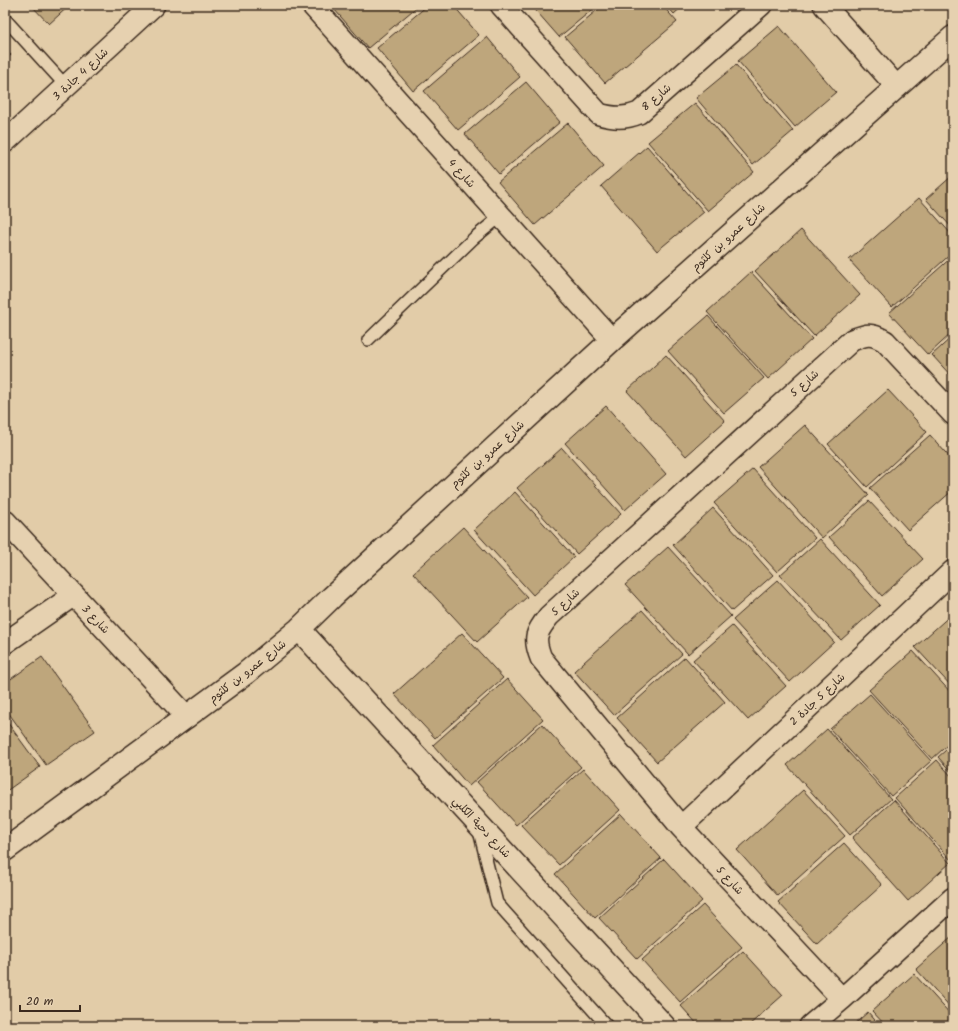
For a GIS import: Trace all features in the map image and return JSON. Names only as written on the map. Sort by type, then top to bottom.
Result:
[{"type":"street","name":"شارع 4 جادة 3","points":[[5,142],[154,5]]},
{"type":"street","name":"شارع 4","points":[[312,5],[612,340]]},
{"type":"street","name":"شارع 8","points":[[501,5],[599,114],[608,117],[620,118],[639,113],[761,5]]},
{"type":"street","points":[[824,5],[896,87]]},
{"type":"street","name":"شارع عمرو بن كلثوم","points":[[5,850],[246,673],[299,629],[337,591],[612,340],[953,37]]},
{"type":"street","name":"شارع 5","points":[[842,999],[681,827],[541,658],[537,647],[536,636],[541,626],[555,610],[852,340],[869,335],[876,336],[885,341],[953,414]]},
{"type":"street","name":"شارع 3","points":[[5,521],[187,717]]},
{"type":"street","name":"شارع 5 جادة 2","points":[[681,827],[953,571]]},
{"type":"street","points":[[5,643],[74,595]]},
{"type":"street","name":"شارع دحية الكلبي","points":[[299,629],[664,1026]]},
{"type":"street","points":[[810,1026],[842,999],[953,898]]},
{"type":"lane","points":[[5,19],[66,86]]},
{"type":"lane","points":[[368,340],[474,238],[501,216]]},
{"type":"lane","points":[[477,823],[496,903],[607,1026]]},
{"type":"building","points":[[31,5],[70,5],[49,24]]},
{"type":"building","points":[[338,5],[419,5],[368,48],[334,9]]},
{"type":"building","points":[[428,5],[453,5],[479,35],[413,91],[377,48]]},
{"type":"building","points":[[531,5],[598,5],[559,37]]},
{"type":"building","points":[[603,5],[662,5],[677,22],[605,83],[565,37]]},
{"type":"building","points":[[666,5],[684,5],[674,14]]},
{"type":"building","points":[[779,26],[836,92],[795,127],[738,61]]},
{"type":"building","points":[[487,37],[520,77],[458,130],[424,91]]},
{"type":"building","points":[[5,49],[11,55],[5,61]]},
{"type":"building","points":[[736,65],[793,131],[753,165],[696,98]]},
{"type":"building","points":[[526,82],[560,122],[499,174],[465,134]]},
{"type":"building","points":[[695,103],[754,172],[708,211],[648,142]]},
{"type":"building","points":[[568,123],[604,166],[535,225],[498,182]]},
{"type":"building","points":[[647,146],[704,212],[657,251],[601,186]]},
{"type":"building","points":[[953,175],[953,229],[926,199]]},
{"type":"building","points":[[919,198],[953,236],[953,252],[892,307],[849,260]]},
{"type":"building","points":[[801,230],[860,295],[814,336],[755,271]]},
{"type":"building","points":[[953,256],[953,332],[928,355],[889,313]]},
{"type":"building","points":[[751,272],[812,339],[768,379],[707,312]]},
{"type":"building","points":[[708,316],[764,378],[724,413],[668,351]]},
{"type":"building","points":[[953,336],[953,378],[932,355]]},
{"type":"building","points":[[666,355],[725,421],[686,456],[627,391]]},
{"type":"building","points":[[888,390],[927,432],[867,487],[828,444]]},
{"type":"building","points":[[606,406],[666,474],[625,510],[565,443]]},
{"type":"building","points":[[805,425],[869,495],[822,538],[758,467]]},
{"type":"building","points":[[930,435],[953,461],[953,490],[908,530],[870,488]]},
{"type":"building","points":[[562,448],[621,514],[577,554],[517,488]]},
{"type":"building","points":[[753,469],[815,538],[777,572],[714,503]]},
{"type":"building","points":[[515,492],[574,557],[533,595],[474,530]]},
{"type":"building","points":[[869,501],[923,559],[882,596],[829,537]]},
{"type":"building","points":[[713,508],[773,575],[732,611],[673,545]]},
{"type":"building","points":[[463,527],[527,597],[477,642],[413,573]]},
{"type":"building","points":[[820,539],[880,605],[841,640],[780,575]]},
{"type":"building","points":[[668,547],[731,616],[688,654],[625,585]]},
{"type":"building","points":[[778,580],[834,642],[790,682],[733,620]]},
{"type":"building","points":[[642,610],[682,654],[614,715],[574,671]]},
{"type":"building","points":[[953,613],[953,688],[915,647]]},
{"type":"building","points":[[732,626],[786,686],[748,720],[693,660]]},
{"type":"building","points":[[462,633],[503,678],[435,738],[394,694]]},
{"type":"building","points":[[913,651],[953,695],[953,740],[932,759],[869,690]]},
{"type":"building","points":[[42,657],[95,731],[46,765],[5,708],[5,683]]},
{"type":"building","points":[[685,657],[725,702],[657,762],[617,718]]},
{"type":"building","points":[[507,679],[543,719],[469,786],[433,745]]},
{"type":"building","points":[[870,694],[931,761],[891,796],[830,729]]},
{"type":"building","points":[[5,719],[40,767],[5,792]]},
{"type":"building","points":[[542,724],[581,767],[516,825],[477,782]]},
{"type":"building","points":[[827,729],[891,799],[850,835],[787,765]]},
{"type":"building","points":[[953,744],[953,774],[938,757]]},
{"type":"building","points":[[937,760],[953,778],[952,861],[895,798]]},
{"type":"building","points":[[583,769],[620,810],[559,865],[521,825]]},
{"type":"building","points":[[803,790],[845,836],[778,896],[737,850]]},
{"type":"building","points":[[894,800],[950,863],[908,901],[852,838]]},
{"type":"building","points":[[621,814],[661,858],[595,918],[555,874]]},
{"type":"building","points":[[844,843],[882,885],[817,944],[778,902]]},
{"type":"building","points":[[664,859],[702,901],[637,959],[599,918]]},
{"type":"building","points":[[703,905],[742,947],[680,1002],[642,960]]},
{"type":"building","points":[[953,936],[953,1010],[916,969]]},
{"type":"building","points":[[743,951],[783,995],[748,1026],[699,1026],[681,1006]]},
{"type":"building","points":[[914,974],[953,1017],[953,1026],[886,1026],[872,1011]]},
{"type":"building","points":[[868,1012],[880,1026],[852,1026]]}]
